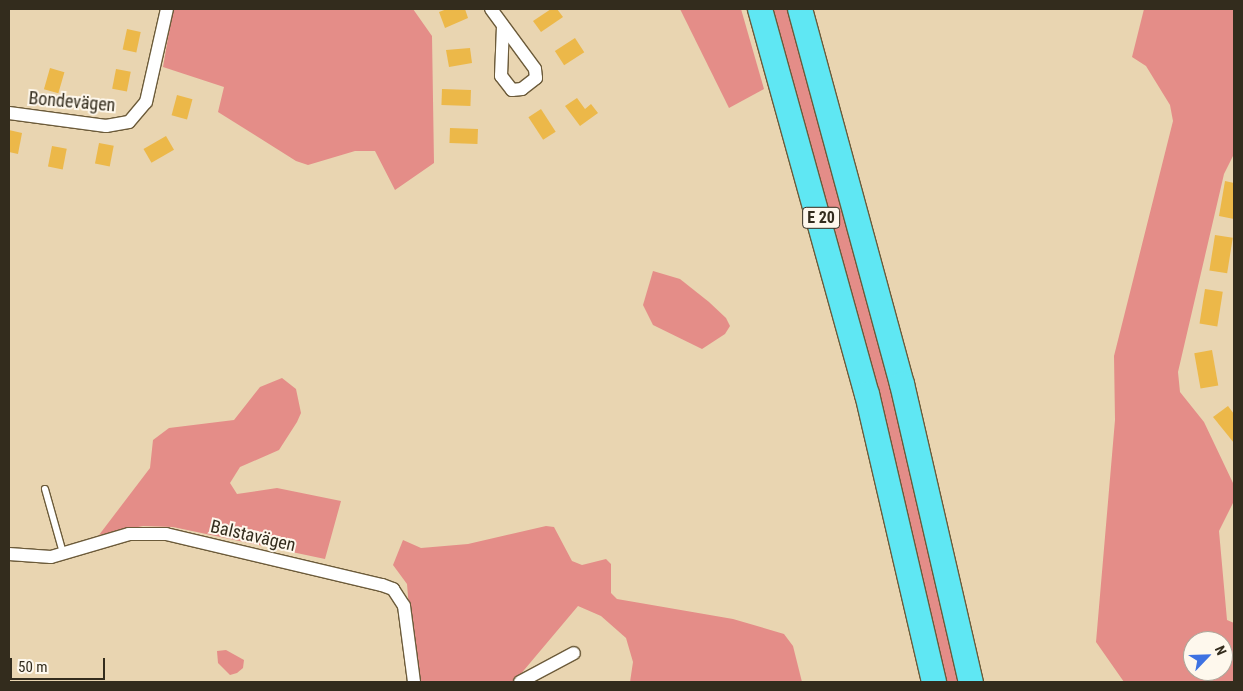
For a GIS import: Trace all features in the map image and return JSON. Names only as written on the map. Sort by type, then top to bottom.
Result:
[{"type":"highway","name":"E 20","points":[[760,9],[868,394],[934,682]]},
{"type":"highway","name":"E 20","points":[[800,9],[905,393],[971,682]]},
{"type":"street","name":"Bondevägen","points":[[9,113],[106,126],[128,122],[146,102],[167,9]]},
{"type":"street","points":[[491,9],[535,70],[532,84],[522,89],[512,90],[501,76],[503,26]]},
{"type":"street","name":"Balstavägen","points":[[9,554],[63,553],[129,534],[166,534],[387,587],[404,606],[414,682]]},
{"type":"street","points":[[520,682],[574,653]]},
{"type":"lane","points":[[45,489],[63,553]]},
{"type":"shaded area","points":[[173,9],[413,9],[432,36],[434,163],[395,190],[375,151],[355,151],[308,165],[296,161],[218,112],[224,87],[163,67]]},
{"type":"shaded area","points":[[680,9],[741,9],[764,89],[729,108]]},
{"type":"shaded area","points":[[770,9],[787,9],[850,224],[917,484],[959,682],[943,682]]},
{"type":"shaded area","points":[[1144,9],[1234,9],[1234,154],[1224,174],[1178,372],[1180,392],[1204,422],[1233,483],[1233,503],[1219,531],[1227,620],[1234,623],[1234,682],[1124,682],[1096,642],[1115,420],[1114,356],[1173,121],[1170,105],[1146,66],[1132,57]]},
{"type":"shaded area","points":[[653,271],[680,279],[709,302],[726,318],[730,326],[725,334],[702,349],[653,325],[643,305]]},
{"type":"shaded area","points":[[282,378],[296,389],[301,413],[297,422],[279,450],[240,467],[230,483],[237,494],[277,488],[341,501],[325,559],[173,527],[143,526],[99,535],[150,468],[153,440],[169,428],[234,420],[260,387]]},
{"type":"shaded area","points":[[546,526],[554,527],[572,561],[582,565],[606,559],[611,564],[611,593],[617,599],[733,619],[784,634],[793,646],[802,682],[630,682],[633,662],[626,638],[601,616],[578,606],[514,682],[421,682],[414,669],[407,584],[393,565],[403,540],[421,548],[468,544]]},
{"type":"shaded area","points":[[226,650],[244,660],[243,668],[237,673],[230,675],[218,663],[217,651]]},
{"type":"building","points":[[447,9],[465,9],[468,18],[445,28],[439,12]]},
{"type":"building","points":[[551,9],[557,9],[563,17],[541,32],[533,21]]},
{"type":"building","points":[[127,29],[141,32],[136,52],[123,50]]},
{"type":"building","points":[[575,38],[584,52],[564,65],[555,51]]},
{"type":"building","points":[[470,48],[472,63],[449,67],[446,50]]},
{"type":"building","points":[[50,68],[64,72],[58,93],[44,89]]},
{"type":"building","points":[[116,69],[131,72],[127,91],[112,89]]},
{"type":"building","points":[[442,89],[471,90],[470,106],[441,105]]},
{"type":"building","points":[[177,95],[192,99],[187,119],[172,115]]},
{"type":"building","points":[[577,98],[585,109],[591,104],[598,113],[580,126],[565,106]]},
{"type":"building","points":[[541,109],[556,132],[543,140],[528,117]]},
{"type":"building","points":[[450,128],[478,129],[477,144],[449,143]]},
{"type":"building","points":[[9,130],[22,133],[18,154],[9,152]]},
{"type":"building","points":[[166,136],[174,150],[151,163],[143,149]]},
{"type":"building","points":[[99,143],[114,146],[110,166],[95,164]]},
{"type":"building","points":[[52,146],[67,149],[63,169],[48,167]]},
{"type":"building","points":[[1225,181],[1234,183],[1234,219],[1219,216]]},
{"type":"building","points":[[1215,235],[1233,238],[1227,273],[1209,271]]},
{"type":"building","points":[[1205,289],[1223,292],[1217,326],[1200,324]]},
{"type":"building","points":[[1212,350],[1218,385],[1201,389],[1194,353]]},
{"type":"building","points":[[1228,406],[1234,414],[1234,443],[1213,417]]}]
